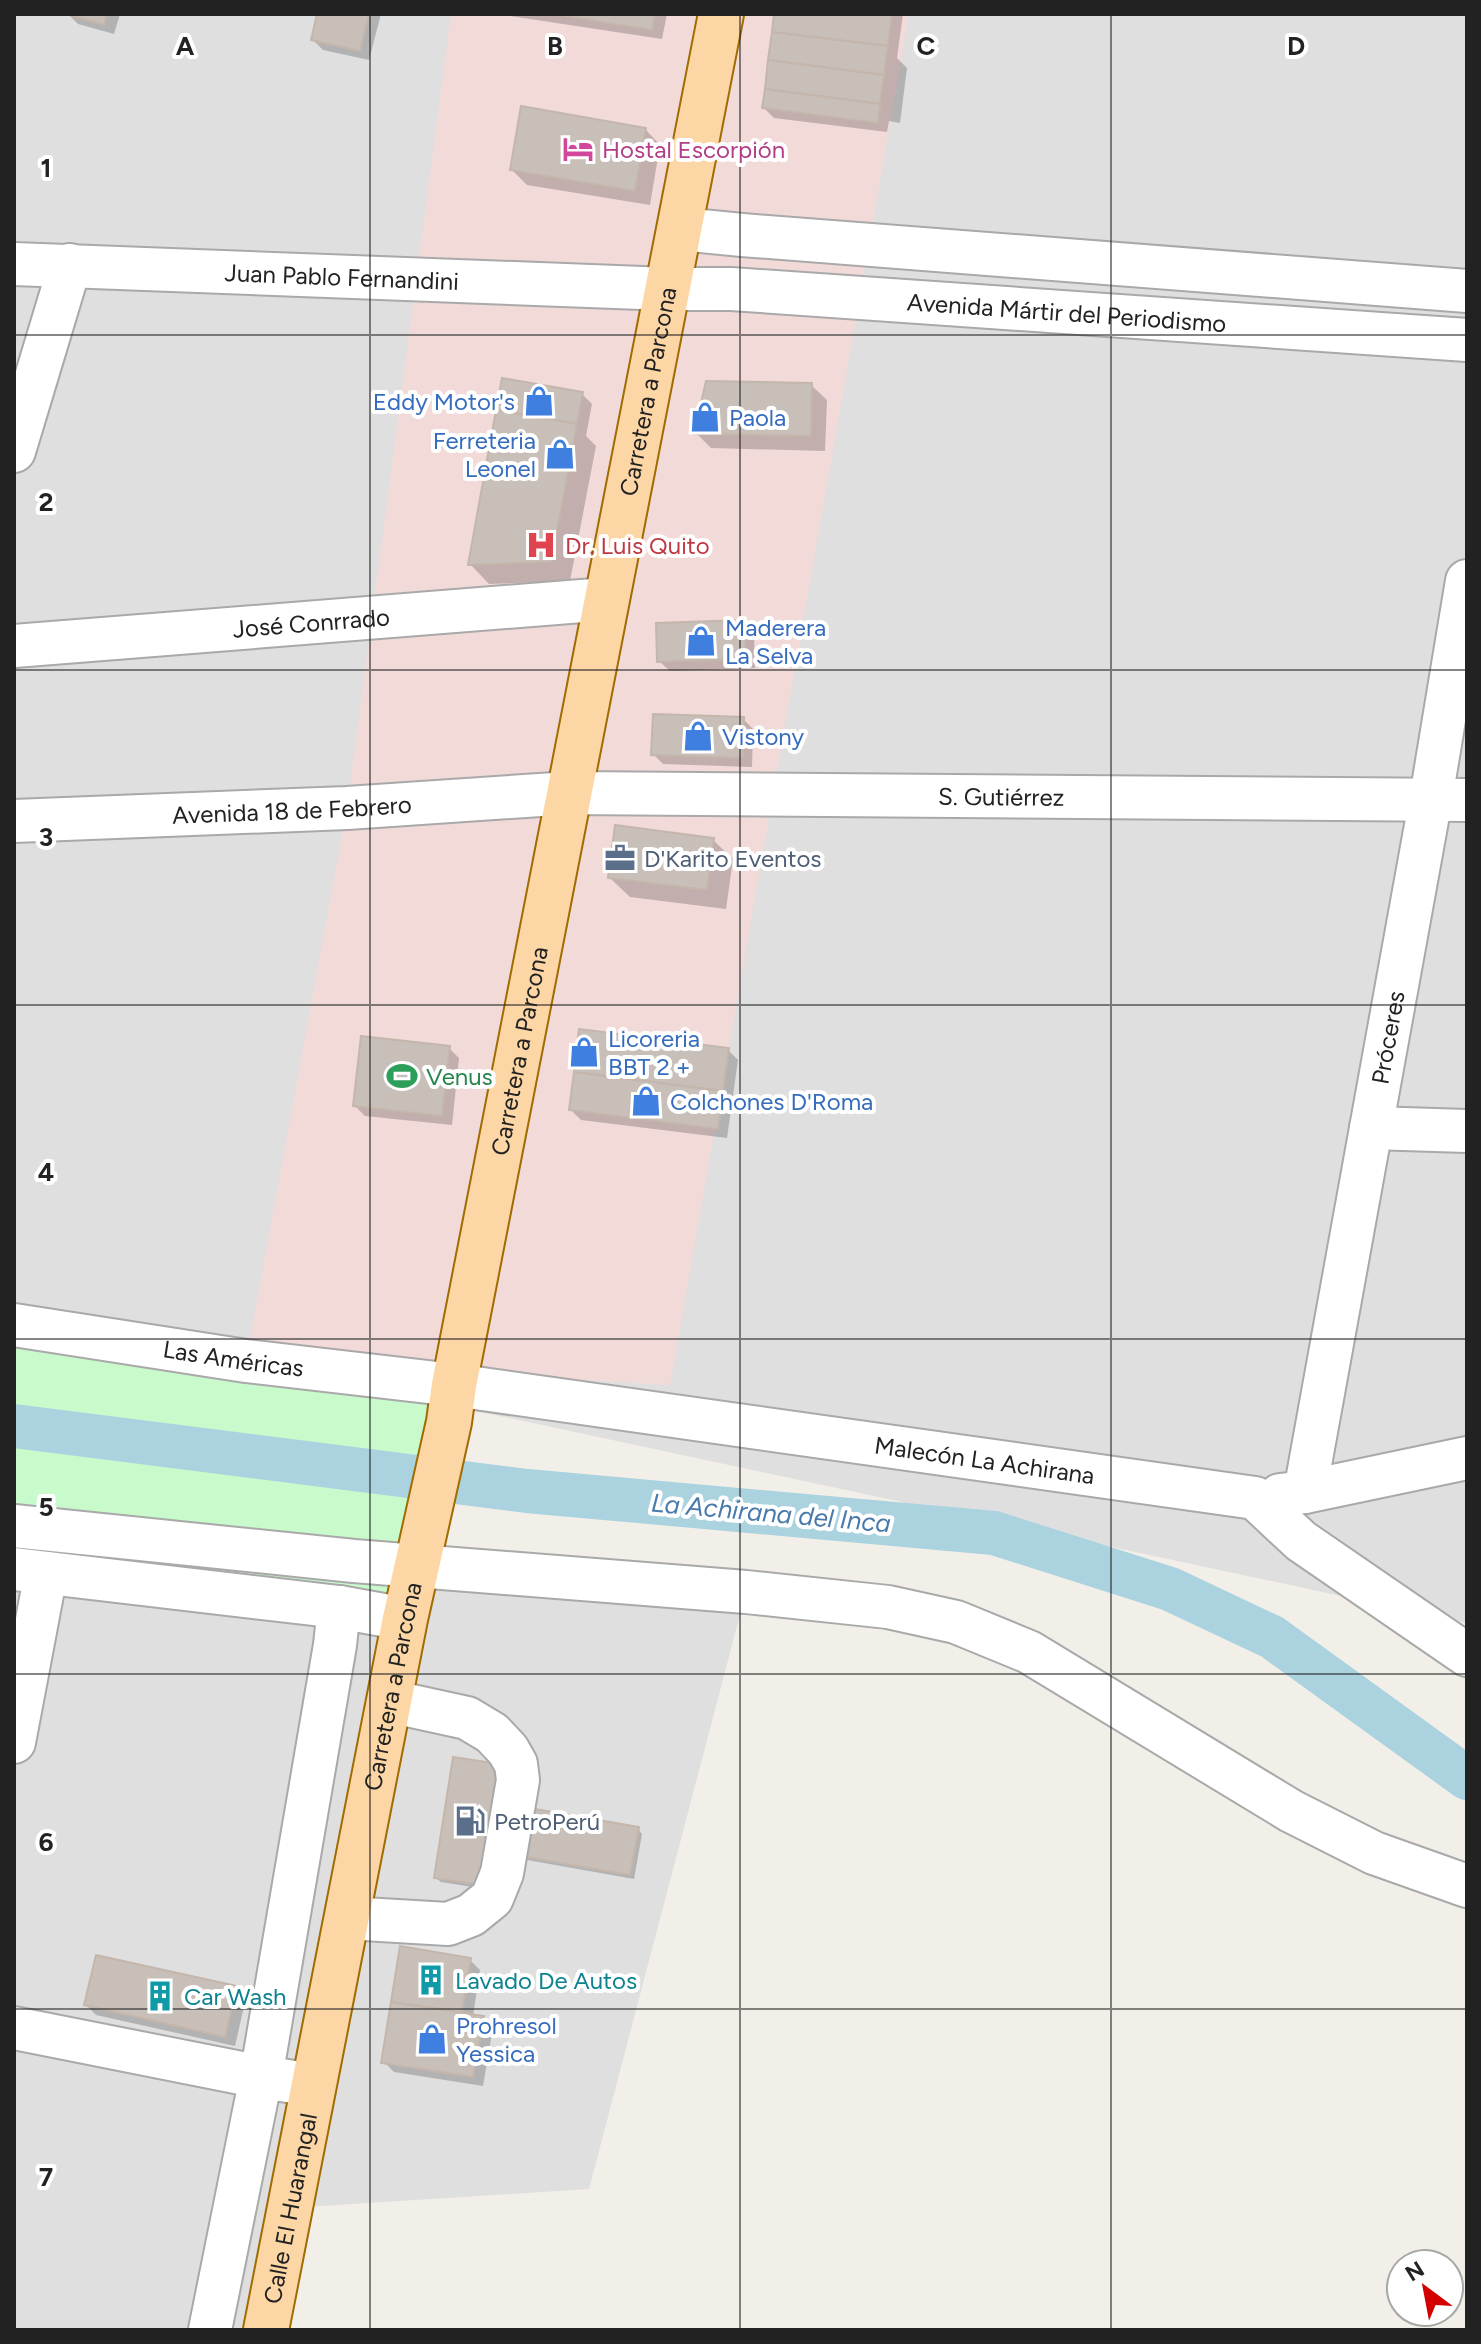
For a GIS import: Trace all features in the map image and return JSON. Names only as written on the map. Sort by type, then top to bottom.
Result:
[{"type":"main road","name":"Carretera a Parcona","points":[[314,2085],[405,1619],[452,1403],[721,14]]},
{"type":"main road","name":"Calle El Huarangal","points":[[266,2330],[314,2085]]},
{"type":"street","points":[[681,229],[1467,291]]},
{"type":"street","name":"Juan Pablo Fernandini","points":[[14,264],[668,289]]},
{"type":"street","points":[[14,451],[70,265]]},
{"type":"street","name":"Avenida Mártir del Periodismo","points":[[668,289],[731,289],[1467,340]]},
{"type":"street","name":"Próceres","points":[[1305,1492],[1371,1128],[1449,799],[1467,581]]},
{"type":"street","name":"José Conrrado","points":[[14,646],[607,599]]},
{"type":"street","name":"S. Gutiérrez","points":[[570,793],[1449,799]]},
{"type":"street","name":"Avenida 18 de Febrero","points":[[14,821],[347,808],[570,793]]},
{"type":"street","points":[[1371,1128],[1467,1131]]},
{"type":"street","name":"Las Américas","points":[[14,1325],[246,1361],[452,1403]]},
{"type":"street","name":"Malecón La Achirana","points":[[452,1403],[1255,1498],[1305,1492],[1467,1458]]},
{"type":"street","points":[[1255,1498],[1301,1541],[1467,1655]]},
{"type":"street","points":[[14,1526],[354,1561],[422,1545],[746,1592],[888,1607],[956,1622],[1029,1652],[1291,1811],[1374,1853],[1467,1886]]},
{"type":"street","points":[[14,1742],[30,1571],[339,1607],[405,1619]]},
{"type":"street","points":[[210,2330],[261,2077],[339,1607]]},
{"type":"street","points":[[347,1918],[448,1924],[471,1915],[492,1898],[502,1873],[518,1780],[516,1764],[508,1750],[492,1733],[467,1718],[389,1701]]},
{"type":"street","points":[[14,2028],[314,2085]]},
{"type":"shaded area","points":[[14,14],[1467,14],[1467,1623],[14,1312]]},
{"type":"shaded area","points":[[451,14],[909,14],[670,1385],[246,1361],[347,808]]},
{"type":"shaded area","points":[[14,1521],[746,1592],[589,2189],[289,2208],[264,2330],[14,2330]]},
{"type":"green space","points":[[14,1322],[454,1385],[405,1619],[14,1577]]},
{"type":"building","points":[[66,14],[107,14],[104,25]]},
{"type":"building","points":[[317,14],[369,14],[360,51],[311,40]]},
{"type":"building","points":[[552,14],[655,14],[652,30]]},
{"type":"building","points":[[774,14],[892,14],[888,46],[772,32]]},
{"type":"building","points":[[772,32],[888,46],[884,75],[768,60]]},
{"type":"building","points":[[768,60],[884,75],[880,104],[765,89]]},
{"type":"building","points":[[765,89],[880,104],[878,123],[762,108]]},
{"type":"building","name":"Hostal Escorpión","points":[[521,106],[646,128],[635,191],[510,170]]},
{"type":"building","name":"Eddy Motor's","points":[[502,378],[583,392],[577,424],[496,410]]},
{"type":"building","points":[[706,381],[812,383],[811,436],[694,434]]},
{"type":"building","points":[[496,410],[577,424],[551,562],[468,565]]},
{"type":"building","name":"Maderera La Selva","points":[[745,620],[746,659],[657,662],[656,623]]},
{"type":"building","name":"Vistony","points":[[653,714],[744,717],[743,758],[651,755]]},
{"type":"building","points":[[615,825],[714,838],[707,890],[608,878]]},
{"type":"building","points":[[579,1029],[729,1048],[723,1091],[574,1072]]},
{"type":"building","name":"Venus","points":[[361,1036],[450,1046],[442,1116],[353,1106]]},
{"type":"building","name":"Colchones D'Roma","points":[[574,1072],[723,1091],[718,1129],[569,1110]]},
{"type":"building","name":"PetroPerú","points":[[453,1757],[507,1765],[488,1886],[434,1878]]},
{"type":"building","name":"PetroPerú","points":[[518,1806],[639,1827],[630,1875],[509,1854]]},
{"type":"building","name":"Lavado De Autos","points":[[400,1946],[471,1958],[462,2012],[391,2002]]},
{"type":"building","name":"Car Wash","points":[[96,1955],[237,1986],[225,2037],[84,2005]]},
{"type":"building","name":"Prohresol Yessica","points":[[391,2002],[484,2016],[473,2077],[381,2063]]},
{"type":"waterway","name":"La Achirana del Inca","points":[[14,1426],[527,1491],[994,1533],[1170,1589],[1272,1637],[1467,1778]]},
{"type":"place","name":"Hostal Escorpión","points":[[578,149]]},
{"type":"place","name":"Eddy Motor's","points":[[539,401]]},
{"type":"place","name":"Paola","points":[[705,417]]},
{"type":"place","name":"Ferreteria Leonel","points":[[560,454]]},
{"type":"place","name":"Dr. Luis Quito","points":[[541,545]]},
{"type":"place","name":"Maderera La Selva","points":[[701,641]]},
{"type":"place","name":"Vistony","points":[[698,736]]},
{"type":"place","name":"D'Karito Eventos","points":[[620,858]]},
{"type":"place","name":"Licoreria BBT 2 +","points":[[584,1052]]},
{"type":"place","name":"Venus","points":[[402,1076]]},
{"type":"place","name":"Colchones D'Roma","points":[[646,1101]]},
{"type":"place","name":"PetroPerú","points":[[470,1821]]},
{"type":"place","name":"Lavado De Autos","points":[[431,1980]]},
{"type":"place","name":"Car Wash","points":[[160,1996]]},
{"type":"place","name":"Prohresol Yessica","points":[[432,2039]]}]
